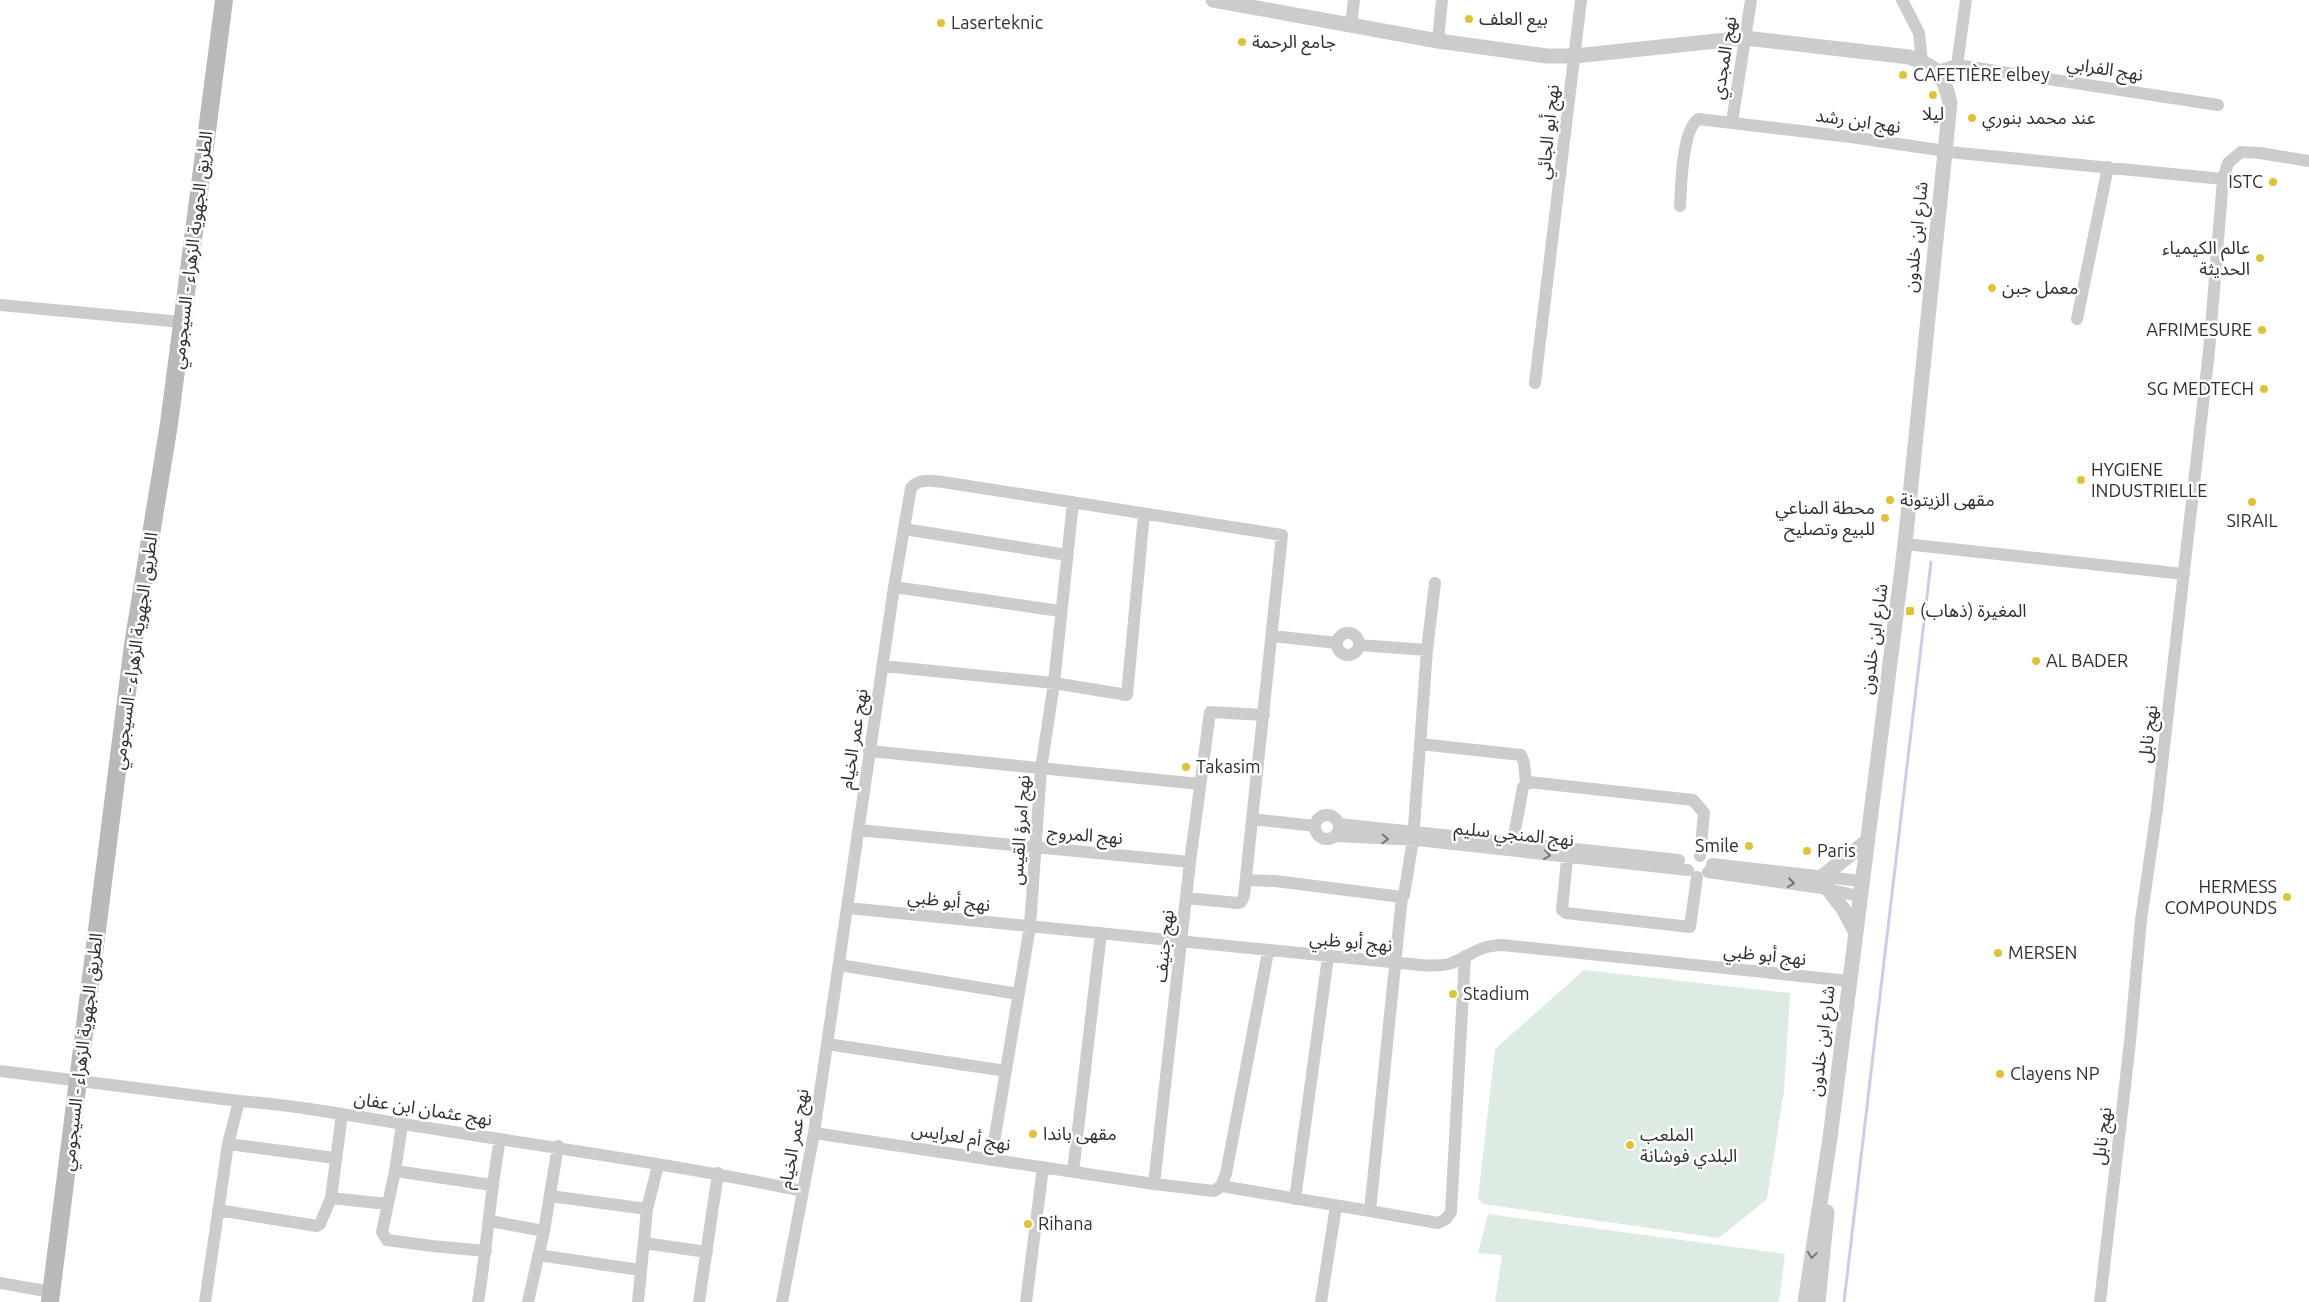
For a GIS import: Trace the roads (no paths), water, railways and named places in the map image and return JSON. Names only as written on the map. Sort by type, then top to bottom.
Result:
[{"type":"main road","name":"الطريق الجهوية الزهراء - السيجومي","points":[[50,1297],[133,645],[169,424],[224,0]]},
{"type":"street","points":[[1213,0],[1438,41],[1547,56],[1574,56],[1745,38],[1892,54],[1922,62],[1937,71],[1957,65],[1966,0]]},
{"type":"street","points":[[1351,25],[1354,0]]},
{"type":"street","points":[[1438,41],[1442,0]]},
{"type":"street","name":"نهج أبو الجائي","points":[[1535,383],[1581,0]]},
{"type":"street","name":"نهج المجدي","points":[[1732,122],[1751,0]]},
{"type":"street","points":[[1902,0],[1922,41],[1922,62]]},
{"type":"street","name":"نهج الفرابي","points":[[1957,65],[2218,105]]},
{"type":"street","name":"شارع ابن خلدون","points":[[1830,1138],[1859,896],[1905,544],[1950,104],[1943,79],[1937,71]]},
{"type":"street","name":"نهج ابن رشد","points":[[1680,206],[1686,148],[1692,125],[1699,119],[1944,150],[2108,167],[2224,175]]},
{"type":"street","points":[[2224,175],[2234,157],[2247,151],[2309,161]]},
{"type":"street","points":[[2077,318],[2108,167]]},
{"type":"street","name":"نهج نابل","points":[[2100,1302],[2130,1042],[2141,920],[2157,809],[2184,574],[2210,333],[2224,175]]},
{"type":"street","points":[[0,305],[182,322]]},
{"type":"street","name":"نهج عمر الخيام","points":[[782,1302],[814,1133],[848,908],[869,751],[911,488],[915,483],[922,480],[943,482],[1282,535],[1272,636]]},
{"type":"street","name":"نهج امرؤ القيس","points":[[991,1160],[1030,926],[1041,769],[1054,683],[1060,611],[1073,502]]},
{"type":"street","points":[[883,666],[1054,683],[1127,695],[1144,514]]},
{"type":"street","points":[[904,529],[1067,554]]},
{"type":"street","points":[[1905,544],[2184,574]]},
{"type":"street","points":[[1370,1211],[1402,898],[1413,836],[1427,650],[1435,583]]},
{"type":"street","points":[[894,587],[1060,611]]},
{"type":"street","points":[[1186,898],[1241,902],[1244,896],[1272,636],[1337,643],[1339,651],[1346,655],[1354,652],[1358,645],[1427,650]]},
{"type":"street","name":"نهج جنيف","points":[[1154,1184],[1183,941],[1190,862],[1210,712],[1264,715]]},
{"type":"street","points":[[1420,744],[1521,755],[1524,763],[1526,784],[1514,841]]},
{"type":"street","points":[[869,751],[1200,784]]},
{"type":"street","points":[[1526,784],[1529,782],[1693,800],[1704,813],[1690,927],[1566,913],[1562,910],[1568,852]]},
{"type":"street","points":[[1326,815],[1334,817],[1338,830],[1329,840],[1320,838],[1315,826],[1318,818],[1326,815]]},
{"type":"street","points":[[1252,819],[1315,826]]},
{"type":"street","name":"نهج المروج","points":[[858,830],[1190,862]]},
{"type":"street","name":"نهج المنجي سليم","points":[[1338,830],[1568,852],[1826,883],[1861,881]]},
{"type":"street","name":"نهج المنجي سليم","points":[[1413,836],[1514,841],[1568,852]]},
{"type":"street","points":[[1855,931],[1826,883],[1866,842]]},
{"type":"street","points":[[1246,880],[1402,898]]},
{"type":"street","name":"نهج المنجي سليم","points":[[1826,883],[1859,896]]},
{"type":"street","name":"نهج أبو ظبي","points":[[848,908],[1183,941],[1268,952],[1396,963],[1441,966],[1452,963],[1487,946],[1502,945],[1849,981]]},
{"type":"street","points":[[1073,1172],[1101,933]]},
{"type":"street","points":[[1223,1180],[1268,952]]},
{"type":"street","name":"نهج أم لعرايس","points":[[814,1133],[1205,1191],[1214,1191],[1223,1180],[1295,1199],[1438,1223],[1446,1219],[1451,1212],[1465,956]]},
{"type":"street","points":[[1295,1199],[1328,957]]},
{"type":"street","points":[[839,965],[1019,994]]},
{"type":"street","points":[[827,1044],[1006,1071]]},
{"type":"street","name":"نهج عثمان ابن عفان","points":[[0,1071],[342,1114],[402,1125],[558,1146],[658,1165],[718,1173],[803,1191]]},
{"type":"street","points":[[205,1302],[228,1144],[239,1101]]},
{"type":"street","points":[[218,1210],[317,1226],[322,1222],[330,1198],[342,1114]]},
{"type":"street","points":[[402,1125],[395,1171],[382,1232],[387,1240],[486,1251]]},
{"type":"street","points":[[1805,1302],[1830,1138]]},
{"type":"street","points":[[1818,1302],[1829,1183],[1830,1138]]},
{"type":"street","points":[[478,1302],[490,1221],[492,1185],[500,1139]]},
{"type":"street","points":[[228,1144],[335,1158]]},
{"type":"street","points":[[528,1302],[544,1231],[558,1146]]},
{"type":"street","points":[[638,1302],[647,1209],[658,1165]]},
{"type":"street","points":[[1026,1302],[1042,1168]]},
{"type":"street","points":[[395,1171],[492,1185]]},
{"type":"street","points":[[699,1302],[718,1173]]},
{"type":"street","points":[[550,1196],[647,1209]]},
{"type":"street","points":[[330,1198],[387,1204]]},
{"type":"street","points":[[1321,1302],[1336,1206]]},
{"type":"street","points":[[490,1221],[544,1231]]},
{"type":"street","points":[[644,1243],[707,1252]]},
{"type":"street","points":[[538,1255],[640,1270]]},
{"type":"street","points":[[0,1283],[50,1297]]},
{"type":"waterway","points":[[1844,1302],[1931,562]]},
{"type":"place","name":"بيع العلف","points":[[1469,19]]},
{"type":"place","name":"Laserteknic","points":[[941,23]]},
{"type":"place","name":"جامع الرحمة","points":[[1242,42]]},
{"type":"place","name":"CAFETIÈRE elbey","points":[[1903,75]]},
{"type":"place","name":"ليلا","points":[[1933,95]]},
{"type":"place","name":"عند محمد بنوري","points":[[1972,118]]},
{"type":"place","name":"ISTC","points":[[2273,182]]},
{"type":"place","name":"عالم الكيمياء الحديثة","points":[[2260,258]]},
{"type":"place","name":"معمل جبن","points":[[1992,288]]},
{"type":"place","name":"AFRIMESURE","points":[[2262,330]]},
{"type":"place","name":"SG MEDTECH","points":[[2264,389]]},
{"type":"place","name":"HYGIENE INDUSTRIELLE","points":[[2081,480]]},
{"type":"place","name":"مقهى الزيتونة","points":[[1890,500]]},
{"type":"place","name":"SIRAIL","points":[[2252,502]]},
{"type":"place","name":"محطة المناعي للبيع وتصليح","points":[[1885,518]]},
{"type":"place","name":"المغيرة (ذهاب)","points":[[1910,611]]},
{"type":"place","name":"AL BADER","points":[[2036,661]]},
{"type":"place","name":"Takasim","points":[[1186,767]]},
{"type":"place","name":"Smile","points":[[1749,846]]},
{"type":"place","name":"Paris","points":[[1807,851]]},
{"type":"place","name":"HERMESS COMPOUNDS","points":[[2287,897]]},
{"type":"place","name":"MERSEN","points":[[1998,953]]},
{"type":"place","name":"Stadium","points":[[1453,994]]},
{"type":"place","name":"Clayens NP","points":[[2000,1074]]},
{"type":"place","name":"مقهى باندا","points":[[1033,1134]]},
{"type":"place","name":"الملعب البلدي فوشانة","points":[[1630,1145]]},
{"type":"place","name":"Rihana","points":[[1028,1224]]}]
